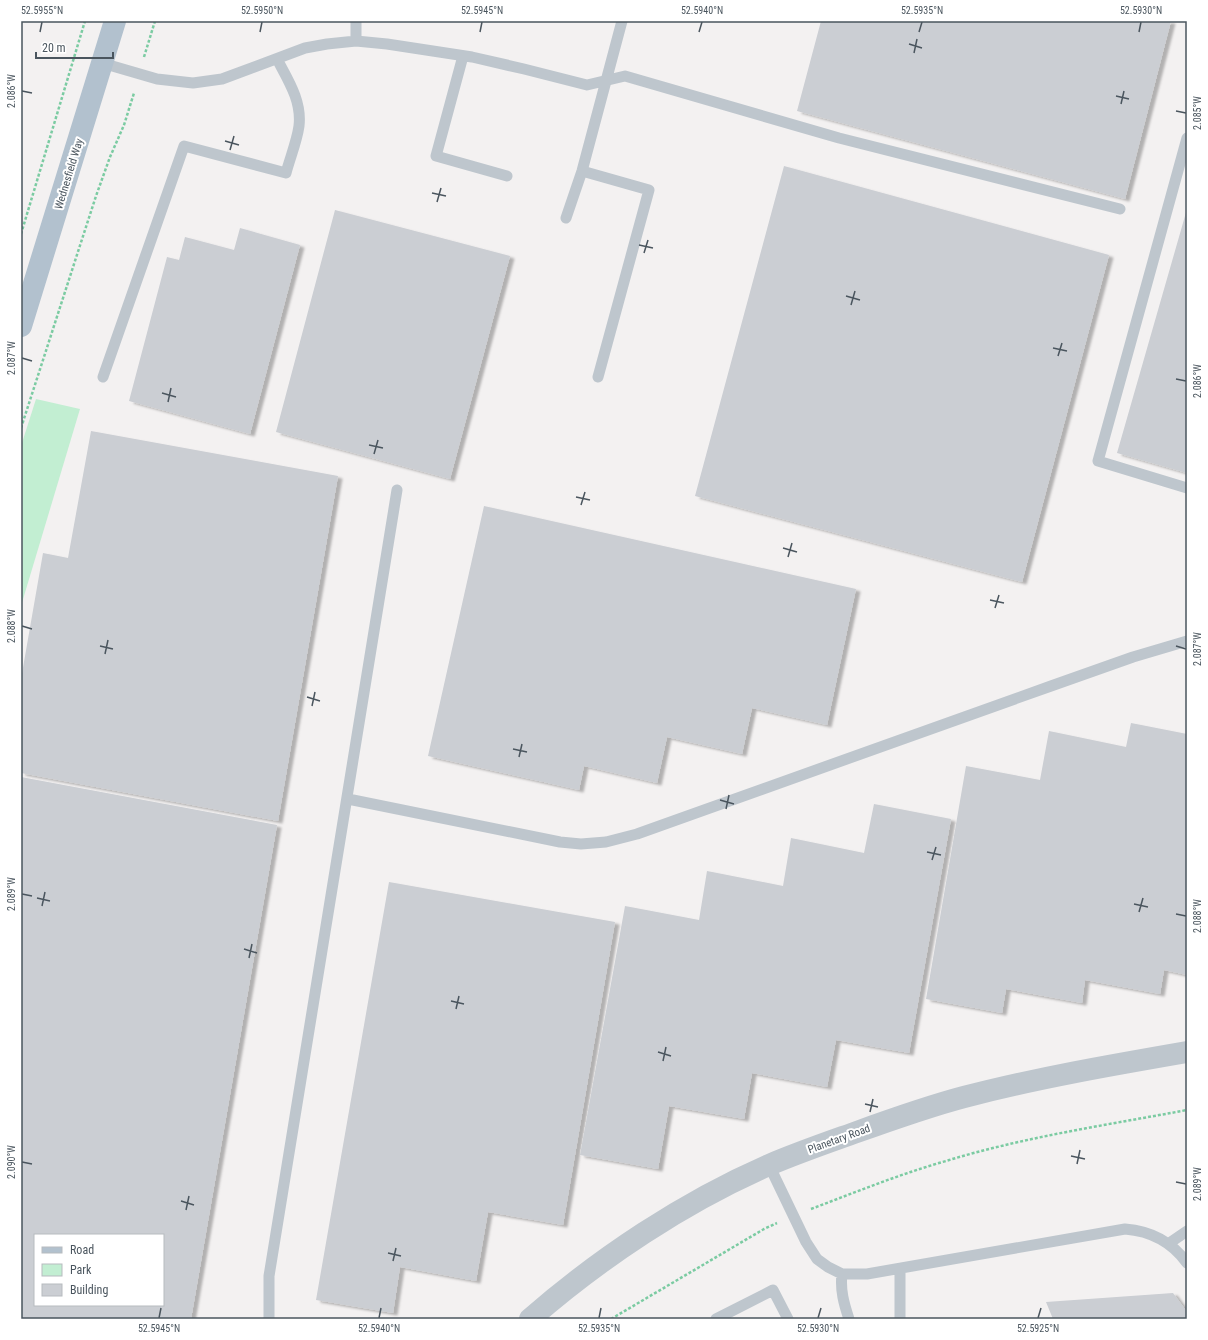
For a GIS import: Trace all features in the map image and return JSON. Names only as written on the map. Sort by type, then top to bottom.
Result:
[{"type":"main road","name":"Wednesfield Way","points":[[21,326],[28,287],[115,21]]},
{"type":"street","name":"Planetary Road","points":[[530,1319],[590,1271],[632,1242],[698,1201],[769,1165],[897,1117],[963,1097],[1108,1066],[1187,1052]]},
{"type":"lane","points":[[356,21],[356,41]]},
{"type":"lane","points":[[566,218],[582,171],[622,21]]},
{"type":"lane","points":[[102,63],[157,79],[193,83],[222,80],[306,48],[356,41],[387,44],[463,56],[524,69],[587,85],[625,76],[839,138],[1120,209]]},
{"type":"lane","points":[[463,56],[436,156],[507,176]]},
{"type":"lane","points":[[104,377],[184,146],[286,174],[299,126],[299,115],[297,101],[292,88],[277,59]]},
{"type":"lane","points":[[1187,138],[1098,461],[1187,488]]},
{"type":"lane","points":[[582,171],[649,190],[598,377]]},
{"type":"lane","points":[[269,1319],[269,1276],[348,799],[397,490]]},
{"type":"lane","points":[[348,799],[560,842],[581,844],[606,842],[637,834],[1133,657],[1187,641]]},
{"type":"lane","points":[[769,1165],[806,1242],[817,1259],[828,1267],[842,1274],[867,1274],[1126,1229],[1140,1230],[1154,1236],[1168,1244],[1187,1263]]},
{"type":"lane","points":[[1168,1244],[1187,1231]]},
{"type":"lane","points":[[900,1268],[900,1319]]},
{"type":"lane","points":[[842,1274],[842,1299],[849,1319]]},
{"type":"lane","points":[[716,1319],[773,1290],[788,1319]]},
{"type":"path","points":[[21,234],[85,21]]},
{"type":"path","points":[[21,428],[96,196],[110,156],[128,114],[155,21]]},
{"type":"path","points":[[611,1319],[764,1229],[793,1216],[897,1176],[954,1158],[995,1148],[1187,1110]]},
{"type":"green space","points":[[36,399],[80,409],[21,606],[21,446]]},
{"type":"building","points":[[821,21],[1171,21],[1125,199],[797,111]]},
{"type":"building","points":[[784,166],[1109,255],[1022,582],[695,496]]},
{"type":"building","points":[[1187,209],[1187,473],[1117,453]]},
{"type":"building","points":[[335,210],[510,256],[450,479],[276,432]]},
{"type":"building","points":[[240,228],[300,245],[250,434],[129,401],[167,257],[179,260],[185,237],[234,250]]},
{"type":"building","points":[[91,431],[338,476],[278,821],[21,773],[21,679],[43,553],[68,558]]},
{"type":"building","points":[[484,506],[856,589],[827,725],[752,708],[742,754],[667,737],[657,783],[584,766],[579,790],[428,756]]},
{"type":"building","points":[[1131,723],[1187,734],[1187,975],[1164,970],[1160,994],[1085,980],[1082,1003],[1006,989],[1002,1013],[926,999],[966,766],[1040,780],[1049,731],[1126,747]]},
{"type":"building","points":[[21,777],[277,825],[191,1319],[21,1319]]},
{"type":"building","points":[[874,804],[951,819],[909,1053],[836,1040],[827,1087],[752,1073],[744,1119],[669,1106],[658,1169],[580,1155],[625,906],[699,920],[707,871],[783,886],[791,838],[864,853]]},
{"type":"building","points":[[389,882],[615,922],[563,1225],[488,1212],[476,1281],[400,1267],[393,1313],[316,1300]]},
{"type":"building","points":[[1173,1293],[1187,1312],[1187,1319],[1053,1319],[1046,1302]]}]
